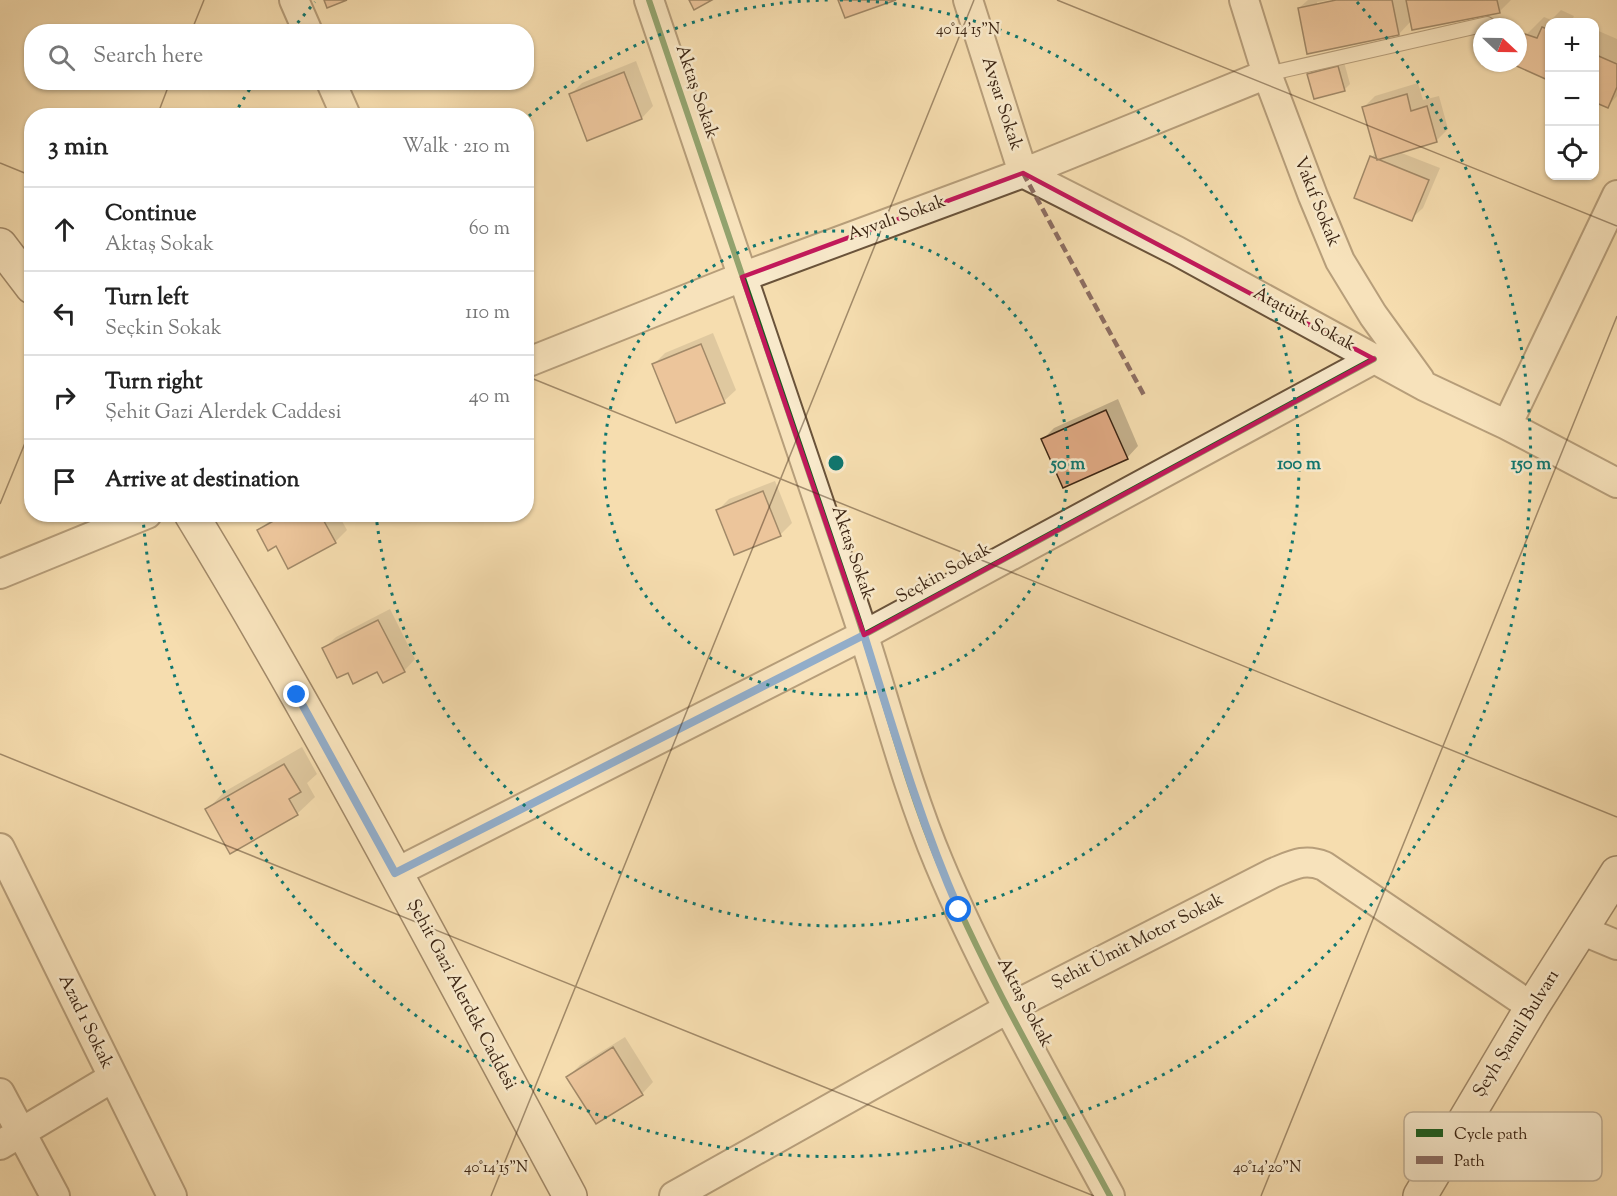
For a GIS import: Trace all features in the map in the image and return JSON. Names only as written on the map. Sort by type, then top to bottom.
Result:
[{"type":"street","points":[[294,0],[304,24]]},
{"type":"street","name":"Aktaş Sokak","points":[[650,0],[864,635],[914,797],[938,862],[959,910],[1009,1008],[1110,1196]]},
{"type":"street","name":"Avşar Sokak","points":[[968,0],[1023,173]]},
{"type":"street","name":"Vakıf Sokak","points":[[1244,0],[1312,196],[1340,261],[1372,315],[1424,386]]},
{"type":"street","name":"Ayvalı Sokak","points":[[534,360],[742,277],[1023,173],[1268,74]]},
{"type":"street","points":[[335,90],[342,108]]},
{"type":"street","name":"Atatürk Sokak","points":[[1023,173],[1177,251],[1424,386],[1507,425],[1617,483]]},
{"type":"street","points":[[1507,425],[1617,195]]},
{"type":"street","points":[[0,245],[24,276]]},
{"type":"street","name":"Seçkin Sokak","points":[[395,873],[864,635],[1374,359]]},
{"type":"street","points":[[0,574],[127,522]]},
{"type":"street","name":"Şehit Gazi Alerdek Caddesi","points":[[196,522],[253,618],[395,873],[570,1196]]},
{"type":"street","name":"Azad 1 Sokak","points":[[0,848],[172,1196]]},
{"type":"street","name":"Şehit Ümit Motor Sokak","points":[[674,1196],[1009,1008],[1273,873],[1311,861],[1324,866],[1532,1007]]},
{"type":"street","name":"Şeyh Şamil Bulvarı","points":[[1470,1112],[1532,1007],[1617,873]]},
{"type":"street","points":[[1581,930],[1617,945]]},
{"type":"street","points":[[10,1138],[112,1078]]},
{"type":"street","points":[[0,1092],[10,1138],[55,1196]]},
{"type":"street","name":"Şeyh Şamil Bulvarı","points":[[1420,1196],[1429,1181]]},
{"type":"lane","points":[[1268,74],[1473,27]]},
{"type":"highlighted area","points":[[1023,173],[1374,359],[864,635],[742,277]]},
{"type":"building","points":[[324,0],[347,0],[327,8]]},
{"type":"building","points":[[689,0],[712,0],[694,10]]},
{"type":"building","points":[[838,0],[896,0],[845,18]]},
{"type":"building","points":[[1336,0],[1392,0],[1399,35],[1307,54],[1298,8]]},
{"type":"building","points":[[1406,0],[1497,0],[1500,13],[1412,30]]},
{"type":"building","points":[[1542,27],[1545,28],[1545,79],[1527,71],[1527,35],[1537,38]]},
{"type":"building","points":[[1599,56],[1617,64],[1617,87],[1608,108],[1599,104]]},
{"type":"building","points":[[1338,66],[1345,91],[1314,99],[1307,74]]},
{"type":"building","points":[[624,72],[642,119],[587,141],[569,94]]},
{"type":"building","points":[[1407,94],[1411,111],[1427,106],[1437,142],[1377,160],[1362,107]]},
{"type":"building","points":[[1370,156],[1429,180],[1412,221],[1354,198]]},
{"type":"building","points":[[701,344],[725,403],[676,423],[652,364]]},
{"type":"building","points":[[1106,410],[1128,459],[1063,488],[1041,439]]},
{"type":"building","points":[[763,491],[781,536],[734,555],[716,510]]},
{"type":"building","points":[[272,522],[324,522],[336,543],[288,569],[276,546],[268,551],[257,530]]},
{"type":"building","points":[[378,620],[405,672],[383,683],[377,672],[353,684],[348,673],[337,678],[322,648]]},
{"type":"building","points":[[284,764],[301,792],[289,799],[298,815],[230,854],[205,809]]},
{"type":"building","points":[[613,1047],[643,1095],[596,1124],[566,1077]]},
{"type":"marked path","points":[[1023,173],[1145,397]]},
{"type":"cycle path","points":[[649,0],[865,638],[926,832],[958,906],[999,990],[1110,1196]]},
{"type":"cycle path","points":[[395,873],[864,635],[1374,359]]},
{"type":"route","points":[[297,695],[395,873],[864,635],[914,797],[959,910]]}]
